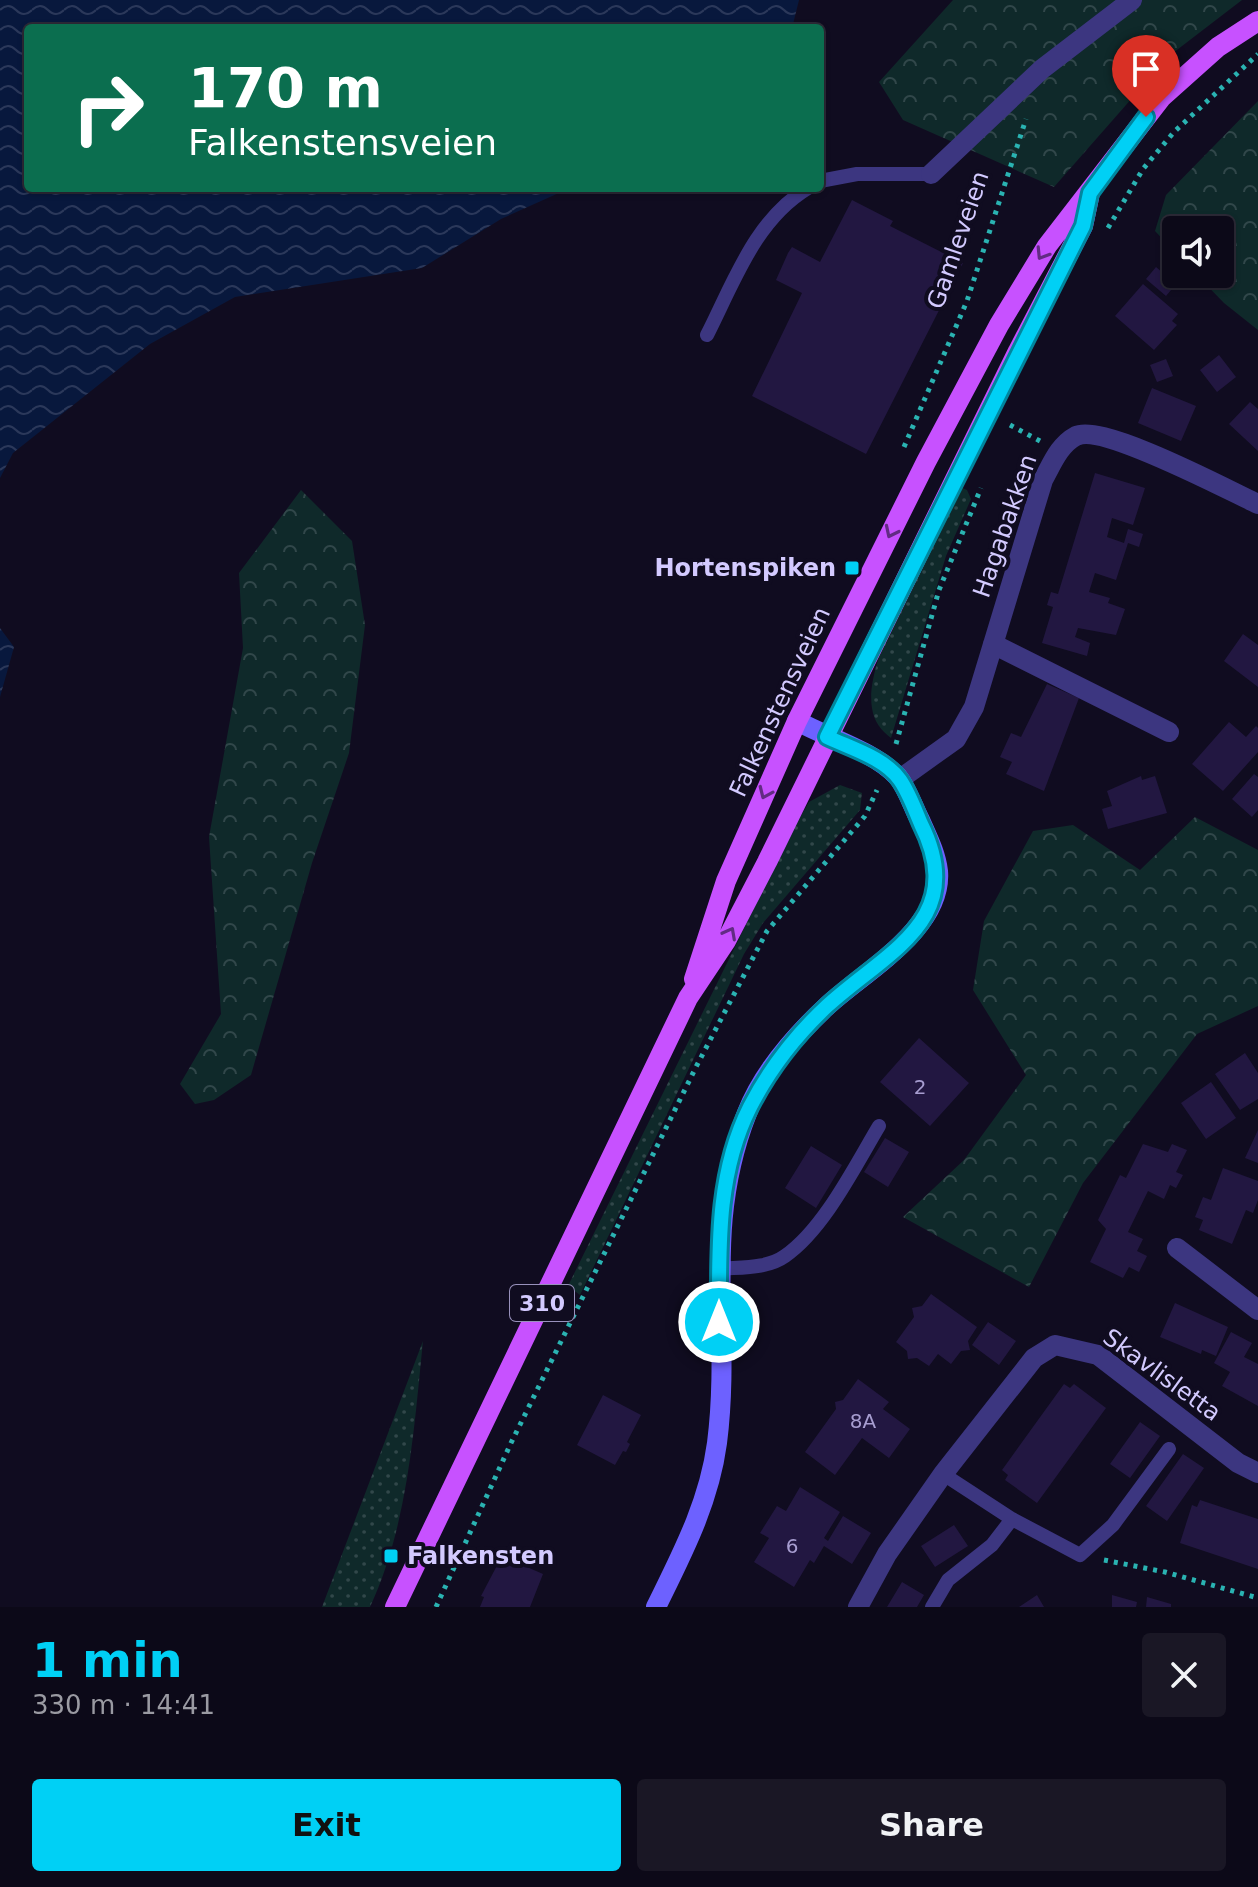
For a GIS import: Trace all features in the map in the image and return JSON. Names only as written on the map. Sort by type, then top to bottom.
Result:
[{"type":"main road","name":"Falkenstensveien","points":[[395,1607],[688,998],[726,881],[797,721],[973,372],[1047,246],[1162,97],[1218,47],[1258,21]]},
{"type":"main road","name":"Falkenstensveien","points":[[688,998],[726,941],[1083,226],[1090,193]]},
{"type":"street","points":[[931,174],[1042,69],[1132,0]]},
{"type":"street","name":"Hagabakken","points":[[901,772],[956,739],[974,707],[1043,480],[1059,449],[1078,435],[1095,435],[1153,454],[1258,504]]},
{"type":"street","points":[[993,644],[1169,732]]},
{"type":"street","points":[[656,1607],[691,1536],[711,1476],[720,1403],[719,1269],[724,1190],[734,1149],[755,1098],[794,1040],[827,1006],[903,943],[923,919],[934,898],[938,873],[930,842],[901,772],[797,721]]},
{"type":"street","points":[[1177,1248],[1258,1310]]},
{"type":"street","name":"Skavlisletta","points":[[858,1607],[887,1554],[943,1474],[1034,1358],[1055,1345],[1098,1355],[1238,1463],[1258,1473]]},
{"type":"lane","points":[[824,180],[857,174],[931,174]]},
{"type":"lane","points":[[707,335],[760,231],[801,192]]},
{"type":"lane","points":[[719,1269],[757,1266],[785,1256],[830,1209],[879,1126]]},
{"type":"lane","points":[[943,1474],[1012,1519],[1080,1555],[1113,1525],[1169,1449]]},
{"type":"lane","points":[[932,1607],[948,1580],[992,1545],[1012,1519]]},
{"type":"path","points":[[1107,230],[1143,169],[1174,132],[1258,54]]},
{"type":"path","name":"Gamleveien","points":[[926,462],[903,448],[967,301],[1027,114]]},
{"type":"path","points":[[1005,436],[1017,411]]},
{"type":"path","points":[[1010,425],[1059,449]]},
{"type":"path","points":[[436,1607],[511,1443],[696,1067],[767,931],[901,772],[896,742],[939,590],[987,475]]},
{"type":"path","points":[[956,477],[981,488]]},
{"type":"path","points":[[896,742],[901,772]]},
{"type":"path","points":[[1080,1555],[1165,1572],[1258,1598]]},
{"type":"green space","points":[[953,0],[1242,0],[1169,56],[1054,187],[903,120],[879,82]]},
{"type":"green space","points":[[1258,101],[1258,330],[1210,288],[1234,288],[1234,216],[1162,216],[1162,238],[1155,231],[1166,195]]},
{"type":"green space","points":[[960,487],[967,490],[971,499],[946,556],[891,738],[878,725],[872,708],[872,686],[879,659],[904,597]]},
{"type":"green space","points":[[301,490],[352,541],[365,625],[349,753],[312,863],[251,1075],[214,1100],[195,1104],[180,1084],[221,1014],[209,837],[243,648],[239,573]]},
{"type":"green space","points":[[840,785],[862,793],[860,810],[763,923],[744,954],[580,1295],[568,1286],[793,829],[809,802]]},
{"type":"green space","points":[[1195,817],[1258,850],[1258,1006],[1197,1034],[1083,1183],[1029,1287],[903,1217],[964,1160],[1026,1075],[973,990],[984,921],[1033,831],[1073,825],[1140,870]]},
{"type":"green space","points":[[423,1341],[407,1476],[383,1576],[370,1607],[322,1607]]},
{"type":"water","points":[[0,0],[799,0],[793,24],[24,24],[24,192],[561,192],[501,219],[422,268],[235,297],[150,344],[13,453],[0,478]]},
{"type":"water","points":[[0,628],[14,647],[0,697]]},
{"type":"building","points":[[852,200],[893,221],[890,226],[963,263],[866,454],[752,396],[802,293],[776,280],[788,253],[792,247],[820,262]]},
{"type":"building","points":[[1156,267],[1162,272],[1162,288],[1173,288],[1166,296],[1146,279]]},
{"type":"building","points":[[1143,284],[1178,314],[1172,321],[1177,325],[1154,350],[1115,316]]},
{"type":"building","points":[[1219,355],[1236,377],[1217,392],[1200,370]]},
{"type":"building","points":[[1166,359],[1173,376],[1157,382],[1150,365]]},
{"type":"building","points":[[1152,388],[1196,406],[1181,441],[1138,423]]},
{"type":"building","points":[[1250,402],[1258,409],[1258,451],[1229,424]]},
{"type":"building","points":[[1095,473],[1145,488],[1133,525],[1112,518],[1107,537],[1124,543],[1128,529],[1143,534],[1139,547],[1128,543],[1116,580],[1095,573],[1089,592],[1110,598],[1108,603],[1125,609],[1116,635],[1078,628],[1075,637],[1090,643],[1087,656],[1042,643],[1053,607],[1047,605],[1051,592],[1058,594]]},
{"type":"building","points":[[1243,634],[1258,645],[1258,687],[1224,661]]},
{"type":"building","points":[[1047,684],[1079,698],[1044,791],[1006,774],[1012,762],[1000,757],[1011,733],[1021,737]]},
{"type":"building","points":[[1229,722],[1246,737],[1256,726],[1258,728],[1258,752],[1223,791],[1192,764]]},
{"type":"building","points":[[1254,774],[1258,777],[1258,810],[1252,817],[1232,799]]},
{"type":"building","points":[[1141,776],[1142,780],[1155,776],[1167,813],[1108,829],[1102,809],[1112,806],[1107,791]]},
{"type":"building","points":[[919,1038],[969,1083],[930,1126],[880,1082]]},
{"type":"building","points":[[1245,1053],[1258,1073],[1258,1099],[1240,1110],[1215,1074]]},
{"type":"building","points":[[1211,1082],[1236,1118],[1206,1139],[1181,1103]]},
{"type":"building","points":[[1258,1130],[1258,1163],[1245,1158]]},
{"type":"building","points":[[885,1138],[909,1152],[888,1187],[864,1172]]},
{"type":"building","points":[[1143,1144],[1168,1152],[1172,1144],[1187,1150],[1176,1172],[1183,1175],[1176,1188],[1170,1185],[1164,1199],[1148,1191],[1128,1232],[1143,1239],[1137,1251],[1147,1256],[1139,1272],[1129,1267],[1123,1278],[1090,1262],[1106,1229],[1098,1220],[1120,1175],[1126,1178]]},
{"type":"building","points":[[811,1146],[842,1165],[816,1208],[785,1188]]},
{"type":"building","points":[[1223,1168],[1258,1181],[1258,1200],[1253,1213],[1246,1210],[1232,1244],[1199,1230],[1203,1220],[1195,1217],[1203,1197],[1211,1200]]},
{"type":"building","points":[[931,1294],[977,1327],[968,1341],[970,1350],[961,1351],[951,1364],[938,1354],[929,1366],[917,1358],[908,1359],[907,1351],[896,1342],[914,1317],[912,1308],[922,1306]]},
{"type":"building","points":[[1175,1303],[1228,1327],[1216,1356],[1202,1350],[1201,1354],[1160,1337]]},
{"type":"building","points":[[988,1322],[1016,1341],[999,1365],[972,1345]]},
{"type":"building","points":[[1231,1332],[1252,1343],[1244,1357],[1258,1364],[1258,1406],[1222,1386],[1230,1372],[1214,1363]]},
{"type":"building","points":[[858,1379],[889,1402],[883,1409],[910,1429],[889,1458],[862,1438],[835,1475],[805,1452],[836,1409],[835,1402],[843,1400]]},
{"type":"building","points":[[1064,1384],[1070,1388],[1074,1384],[1106,1408],[1037,1503],[1005,1480],[1008,1475],[1002,1470]]},
{"type":"building","points":[[603,1395],[641,1415],[627,1442],[630,1444],[626,1452],[623,1451],[615,1465],[577,1445]]},
{"type":"building","points":[[1140,1422],[1160,1436],[1130,1478],[1110,1464]]},
{"type":"building","points":[[1183,1454],[1204,1468],[1167,1521],[1146,1506]]},
{"type":"building","points":[[800,1487],[840,1512],[824,1538],[828,1541],[843,1516],[871,1533],[852,1564],[824,1546],[814,1563],[810,1560],[794,1587],[754,1562],[769,1538],[760,1533],[777,1506],[786,1511]]},
{"type":"building","points":[[1200,1500],[1258,1519],[1258,1569],[1180,1543],[1192,1505],[1197,1507]]},
{"type":"building","points":[[954,1525],[968,1546],[935,1567],[921,1546]]},
{"type":"building","points":[[502,1556],[543,1574],[530,1607],[480,1607],[484,1597],[481,1596]]},
{"type":"building","points":[[902,1582],[924,1595],[917,1607],[887,1607]]},
{"type":"building","points":[[1037,1595],[1044,1607],[1019,1607]]},
{"type":"building","points":[[1112,1595],[1137,1602],[1136,1607],[1112,1607]]},
{"type":"building","points":[[1147,1597],[1171,1604],[1171,1607],[1146,1607]]},
{"type":"place","name":"Hortenspiken","points":[[852,568]]},
{"type":"place","name":"Falkensten","points":[[391,1556]]},
{"type":"route","points":[[719,1322],[719,1231],[724,1190],[734,1149],[749,1109],[794,1040],[827,1006],[903,943],[923,919],[934,898],[938,873],[930,842],[900,779],[878,761],[827,737],[1083,226],[1090,193],[1146,117]]}]
